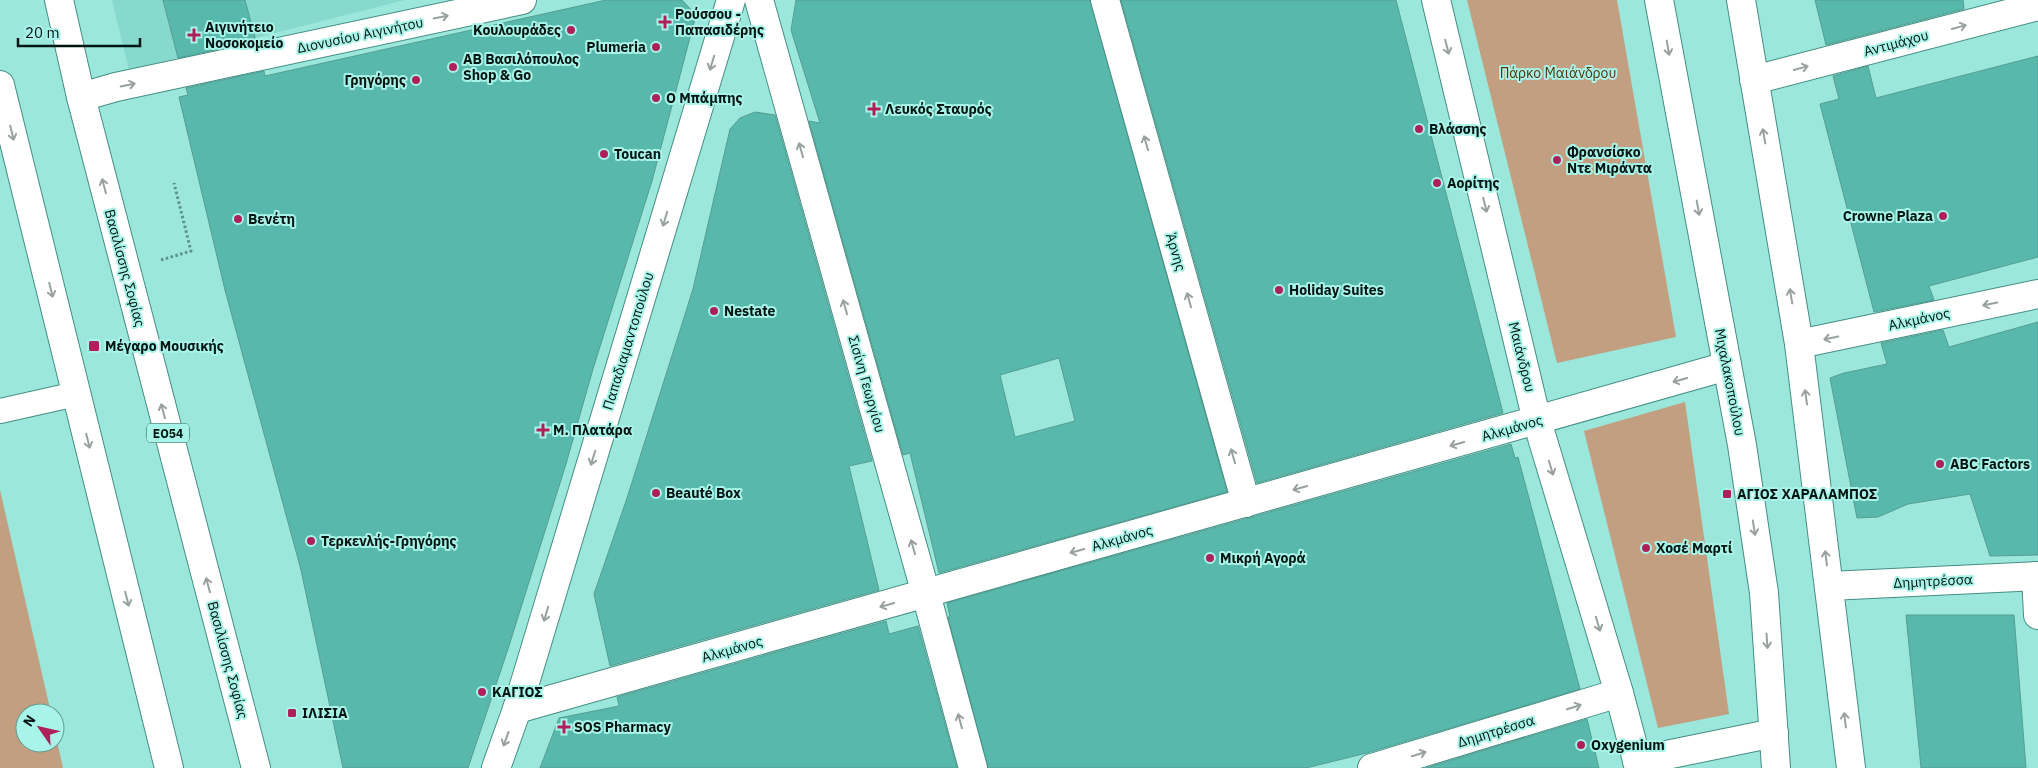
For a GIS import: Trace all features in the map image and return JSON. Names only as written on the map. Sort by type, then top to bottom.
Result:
[{"type":"street","name":"Βασιλίσσης Σοφίας","points":[[59,0],[81,97],[256,768]]},
{"type":"street","name":"Διονυσίου Αιγινήτου","points":[[81,97],[116,87],[522,0]]},
{"type":"street","name":"Παπαδιαμαντοπούλου","points":[[496,768],[517,709],[731,0]]},
{"type":"street","name":"Σισίνη Γεωργίου","points":[[759,0],[973,768]]},
{"type":"street","name":"Άρνης","points":[[1106,0],[1246,503]]},
{"type":"street","name":"Μαιάνδρου","points":[[1436,0],[1537,421],[1619,694],[1638,765]]},
{"type":"street","name":"Μιχαλακοπούλου","points":[[1659,0],[1742,445],[1764,593],[1776,768]]},
{"type":"street","points":[[1741,0],[1799,344],[1851,768]]},
{"type":"street","name":"Αντιμάχου","points":[[1754,80],[2038,6]]},
{"type":"street","points":[[0,85],[169,768]]},
{"type":"street","name":"Αλκμάνος","points":[[1799,344],[2038,294]]},
{"type":"street","name":"Αλκμάνος","points":[[517,709],[1727,366]]},
{"type":"street","points":[[2037,576],[2038,615]]},
{"type":"street","name":"Δημητρέσσα","points":[[1829,586],[2037,576]]},
{"type":"street","name":"Δημητρέσσα","points":[[1372,768],[1619,694]]},
{"type":"street","points":[[1638,765],[1774,733]]},
{"type":"lane","points":[[0,411],[76,394]]},
{"type":"path","points":[[160,260],[191,251],[174,183]]},
{"type":"shaded area","name":"Αιγινήτειο Νοσοκομείο","points":[[112,0],[405,0],[129,70]]},
{"type":"green space","name":"Πάρκο Μαιάνδρου","points":[[1467,0],[1617,0],[1676,337],[1557,363]]},
{"type":"green space","points":[[1685,402],[1729,714],[1658,728],[1584,431]]},
{"type":"green space","points":[[0,490],[49,703],[15,703],[15,753],[60,753],[63,768],[0,768]]},
{"type":"building","points":[[163,0],[245,0],[256,41],[178,58]]},
{"type":"building","points":[[606,0],[682,0],[696,15],[652,181],[593,369],[566,464],[508,649],[468,768],[343,768],[301,570],[225,290],[179,97],[188,95],[186,88],[264,71],[265,76]]},
{"type":"building","points":[[796,0],[1090,0],[1227,492],[939,573],[910,453],[903,455],[809,121],[820,123],[791,30]],"holes":[[[1059,358],[1075,421],[1015,437],[1000,375]]]},
{"type":"building","points":[[1121,0],[1396,0],[1503,413],[1257,483]]},
{"type":"building","points":[[1815,0],[1963,0],[1964,9],[1826,45]]},
{"type":"building","name":"Crowne Plaza","points":[[2038,56],[2038,257],[1929,286],[1934,300],[1874,312],[1820,104],[1839,99],[1833,76],[1868,66],[1876,98]]},
{"type":"building","points":[[755,112],[775,115],[872,461],[849,466],[879,590],[610,666],[594,594],[627,498],[693,289],[730,129],[740,118]]},
{"type":"building","points":[[2038,322],[2038,555],[1990,556],[1970,494],[1908,504],[1878,517],[1857,518],[1830,378],[1844,373],[1887,364],[1881,343],[1943,330],[1949,347]]},
{"type":"building","points":[[1511,444],[1515,458],[1518,457],[1580,689],[1367,753],[1306,768],[988,768],[948,617],[950,617],[947,603]]},
{"type":"building","points":[[1906,615],[2014,615],[2026,768],[1921,768]]},
{"type":"building","points":[[886,621],[889,634],[918,626],[957,768],[540,768],[559,718],[619,706],[617,697]]},
{"type":"building","points":[[1587,719],[1599,768],[1426,768]]},
{"type":"place","name":"Ρούσσου - Παπασιδέρης","points":[[665,22]]},
{"type":"place","name":"Κουλουράδες","points":[[571,30]]},
{"type":"place","name":"Αιγινήτειο Νοσοκομείο","points":[[194,35]]},
{"type":"place","name":"Plumeria","points":[[656,47]]},
{"type":"place","name":"ΑΒ Βασιλόπουλος Shop & Go","points":[[453,67]]},
{"type":"place","name":"Γρηγόρης","points":[[416,80]]},
{"type":"place","name":"Ο Μπάμπης","points":[[656,98]]},
{"type":"place","name":"Λευκός Σταυρός","points":[[874,109]]},
{"type":"place","name":"Βλάσσης","points":[[1419,129]]},
{"type":"place","name":"Toucan","points":[[604,154]]},
{"type":"place","name":"Φρανσίσκο Ντε Μιράντα","points":[[1557,160]]},
{"type":"place","name":"Αορίτης","points":[[1437,183]]},
{"type":"place","name":"Crowne Plaza","points":[[1943,216]]},
{"type":"place","name":"Βενέτη","points":[[238,219]]},
{"type":"place","name":"Holiday Suites","points":[[1279,290]]},
{"type":"place","name":"Nestate","points":[[714,311]]},
{"type":"place","name":"Μέγαρο Μουσικής","points":[[94,346]]},
{"type":"place","name":"Μ. Πλατάρα","points":[[543,430]]},
{"type":"place","name":"ABC Factors","points":[[1940,464]]},
{"type":"place","name":"Beauté Box","points":[[656,493]]},
{"type":"place","name":"ΑΓΙΟΣ ΧΑΡΑΛΑΜΠΟΣ","points":[[1727,494]]},
{"type":"place","name":"Τερκενλής-Γρηγόρης","points":[[311,541]]},
{"type":"place","name":"Χοσέ Μαρτί","points":[[1646,548]]},
{"type":"place","name":"Μικρή Αγορά","points":[[1210,558]]},
{"type":"place","name":"ΚΑΓΙΟΣ","points":[[482,692]]},
{"type":"place","name":"ΙΛΙΣΙΑ","points":[[292,713]]},
{"type":"place","name":"SOS Pharmacy","points":[[564,727]]},
{"type":"place","name":"Oxygenium","points":[[1581,745]]}]
